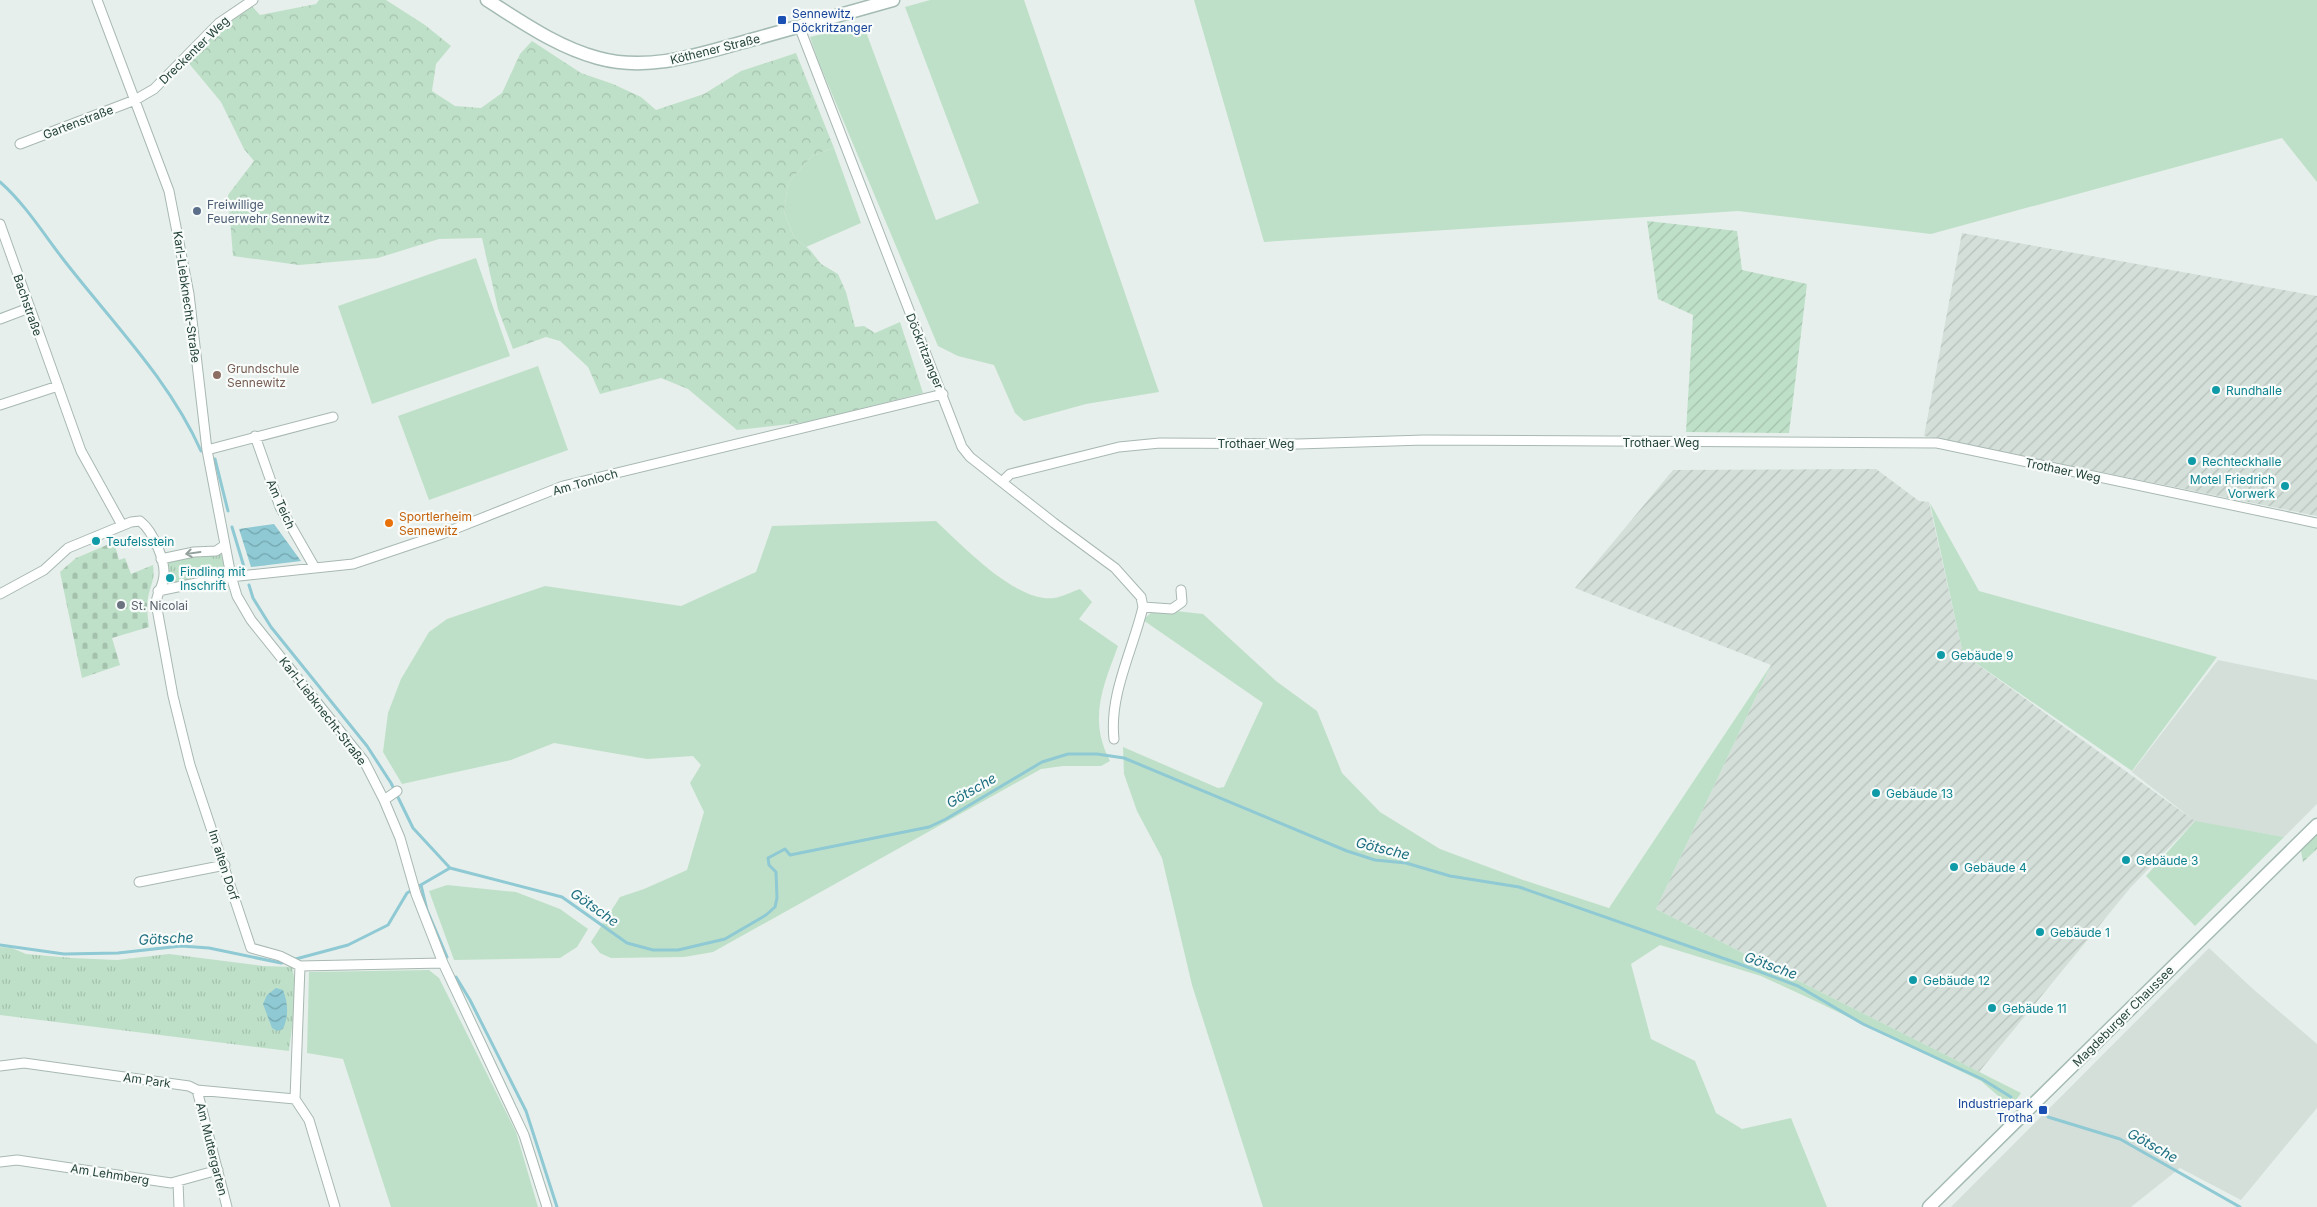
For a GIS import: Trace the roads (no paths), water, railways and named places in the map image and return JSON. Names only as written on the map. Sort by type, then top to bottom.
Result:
[{"type":"main road","name":"Köthener Straße","points":[[487,0],[563,45],[598,58],[636,64],[662,62],[698,55],[893,0]]},
{"type":"main road","name":"Magdeburger Chaussee","points":[[1930,1207],[2317,825]]},
{"type":"street","name":"Karl-Liebknecht-Straße","points":[[97,0],[169,191],[189,294],[207,450],[231,576],[237,596],[251,620],[364,761],[386,798],[416,894],[443,963]]},
{"type":"street","name":"Dreckenter Weg","points":[[135,100],[154,89],[219,23],[253,0]]},
{"type":"street","name":"Döckritzanger","points":[[799,26],[962,447],[970,457],[1054,524],[1115,568],[1141,597],[1143,607]]},
{"type":"street","name":"Gartenstraße","points":[[20,144],[135,100]]},
{"type":"street","name":"Bachstraße","points":[[0,224],[81,451],[122,525]]},
{"type":"street","points":[[0,319],[29,308]]},
{"type":"street","points":[[0,405],[58,386]]},
{"type":"street","name":"Am Tonloch","points":[[158,591],[231,576],[353,564],[442,534],[563,486],[943,394]]},
{"type":"street","points":[[207,450],[333,417]]},
{"type":"street","name":"Am Teich","points":[[255,436],[280,506],[315,568]]},
{"type":"street","name":"Trothaer Weg","points":[[1002,482],[1010,474],[1119,448],[1160,443],[1298,444],[1424,440],[1937,443],[2317,523]]},
{"type":"street","points":[[0,594],[44,570],[68,548],[122,525],[140,521],[148,528],[161,559],[194,552],[216,551],[225,545]]},
{"type":"street","name":"Im alten Dorf","points":[[161,559],[163,581],[158,591],[156,603],[173,696],[198,788],[225,866],[241,921],[252,948],[280,956],[300,966],[443,963]]},
{"type":"street","points":[[1114,739],[1112,722],[1116,696],[1143,607],[1172,609],[1182,602],[1181,590]]},
{"type":"street","points":[[386,798],[397,791]]},
{"type":"street","points":[[138,882],[225,866]]},
{"type":"street","points":[[443,963],[524,1135],[547,1207]]},
{"type":"street","points":[[300,966],[295,1099],[309,1120],[335,1207]]},
{"type":"street","name":"Am Park","points":[[0,1066],[24,1063],[189,1086],[197,1090],[295,1099]]},
{"type":"street","name":"Am Muttergarten","points":[[197,1090],[227,1207]]},
{"type":"street","name":"Am Lehmberg","points":[[0,1162],[17,1160],[146,1180],[178,1182],[218,1170]]},
{"type":"street","points":[[178,1182],[179,1207]]},
{"type":"water","points":[[274,524],[301,561],[251,567],[239,529]]},
{"type":"water","points":[[276,988],[283,990],[287,1009],[283,1029],[277,1031],[272,1028],[263,1004],[267,995]]},
{"type":"waterway","points":[[0,182],[26,209],[63,259],[156,375],[173,399],[201,451]]},
{"type":"waterway","points":[[215,459],[228,511]]},
{"type":"waterway","points":[[232,527],[244,567]]},
{"type":"waterway","points":[[249,585],[253,598],[271,627],[367,746],[391,783],[413,828],[450,868]]},
{"type":"waterway","name":"Götsche","points":[[292,960],[348,945],[388,925],[407,893],[450,868],[562,897],[627,943],[653,950],[678,950],[725,939],[766,915],[775,907],[777,898],[776,872],[769,865],[768,858],[785,849],[790,855],[929,827],[946,819],[1042,762],[1068,754],[1097,754],[1124,758],[1347,851],[1375,860],[1406,863],[1450,876],[1519,887],[1798,986],[1863,1024],[1982,1079],[2011,1097]]},
{"type":"waterway","points":[[421,885],[427,910],[447,957]]},
{"type":"waterway","name":"Götsche","points":[[0,945],[64,954],[118,953],[181,946],[209,948],[281,963],[286,962]]},
{"type":"waterway","points":[[456,977],[470,1000],[526,1111],[557,1207]]},
{"type":"waterway","name":"Götsche","points":[[2048,1117],[2120,1139],[2240,1207]]},
{"type":"place","name":"Sennewitz, Döckritzanger","points":[[782,20]]},
{"type":"place","name":"Freiwillige Feuerwehr Sennewitz","points":[[197,211]]},
{"type":"place","name":"Grundschule Sennewitz","points":[[217,375]]},
{"type":"place","name":"Rundhalle","points":[[2216,390]]},
{"type":"place","name":"Rechteckhalle","points":[[2192,461]]},
{"type":"place","name":"Motel Friedrich Vorwerk","points":[[2285,486]]},
{"type":"place","name":"Sportlerheim Sennewitz","points":[[389,523]]},
{"type":"place","name":"Teufelsstein","points":[[96,541]]},
{"type":"place","name":"Findling mit Inschrift","points":[[170,578]]},
{"type":"place","name":"St. Nicolai","points":[[121,605]]},
{"type":"place","name":"Gebäude 9","points":[[1941,655]]},
{"type":"place","name":"Gebäude 13","points":[[1876,793]]},
{"type":"place","name":"Gebäude 3","points":[[2126,860]]},
{"type":"place","name":"Gebäude 4","points":[[1954,867]]},
{"type":"place","name":"Gebäude 1","points":[[2040,932]]},
{"type":"place","name":"Gebäude 12","points":[[1913,980]]},
{"type":"place","name":"Gebäude 11","points":[[1992,1008]]},
{"type":"place","name":"Industriepark Trotha","points":[[2043,1110]]}]
